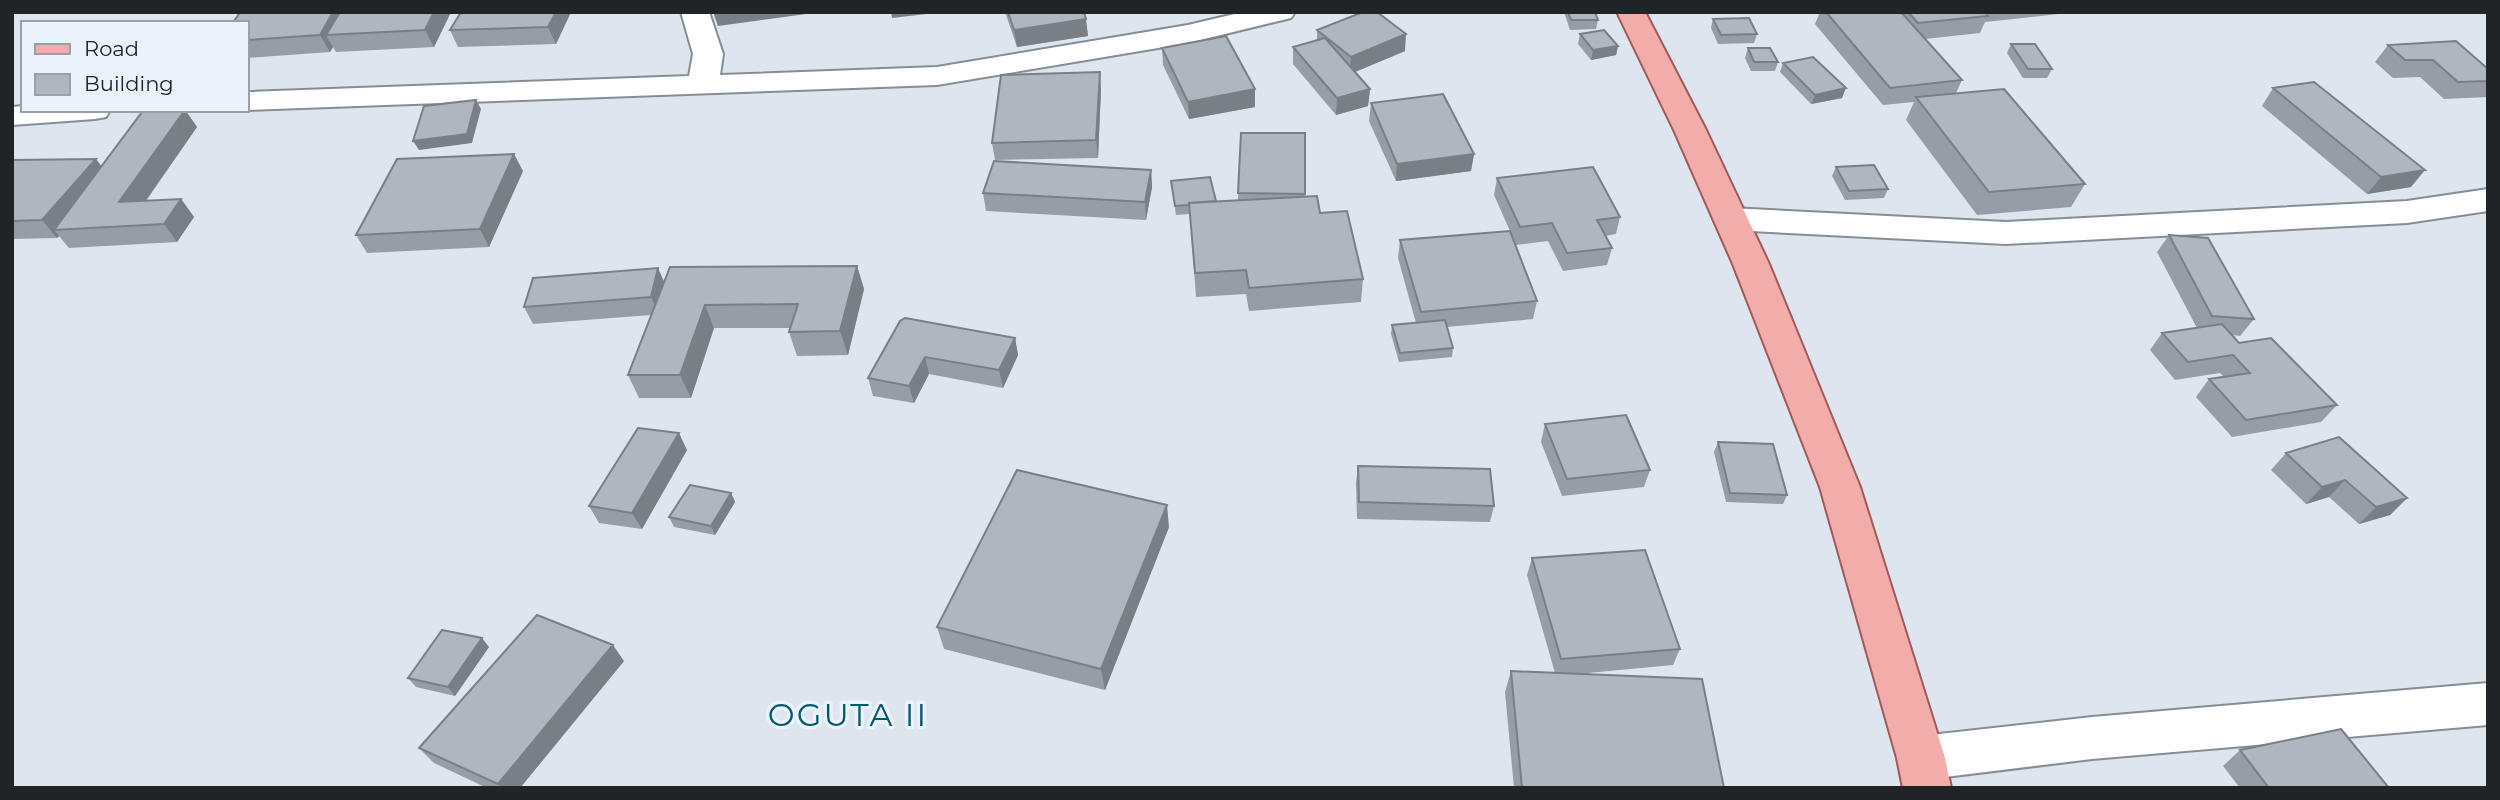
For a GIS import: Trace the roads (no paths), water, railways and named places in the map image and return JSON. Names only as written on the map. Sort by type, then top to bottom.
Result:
[{"type":"main road","points":[[1631,12],[1731,219],[1840,487],[1924,773]]},
{"type":"street","points":[[695,12],[708,54],[703,85]]},
{"type":"street","points":[[248,101],[937,76],[1188,34],[1280,12]]},
{"type":"street","points":[[12,116],[67,112]]},
{"type":"street","points":[[1731,219],[2006,233],[2407,212],[2488,200]]},
{"type":"street","points":[[1924,773],[2092,738],[2488,704]]},
{"type":"district","name":"OGUTA II","points":[[848,715]]}]
